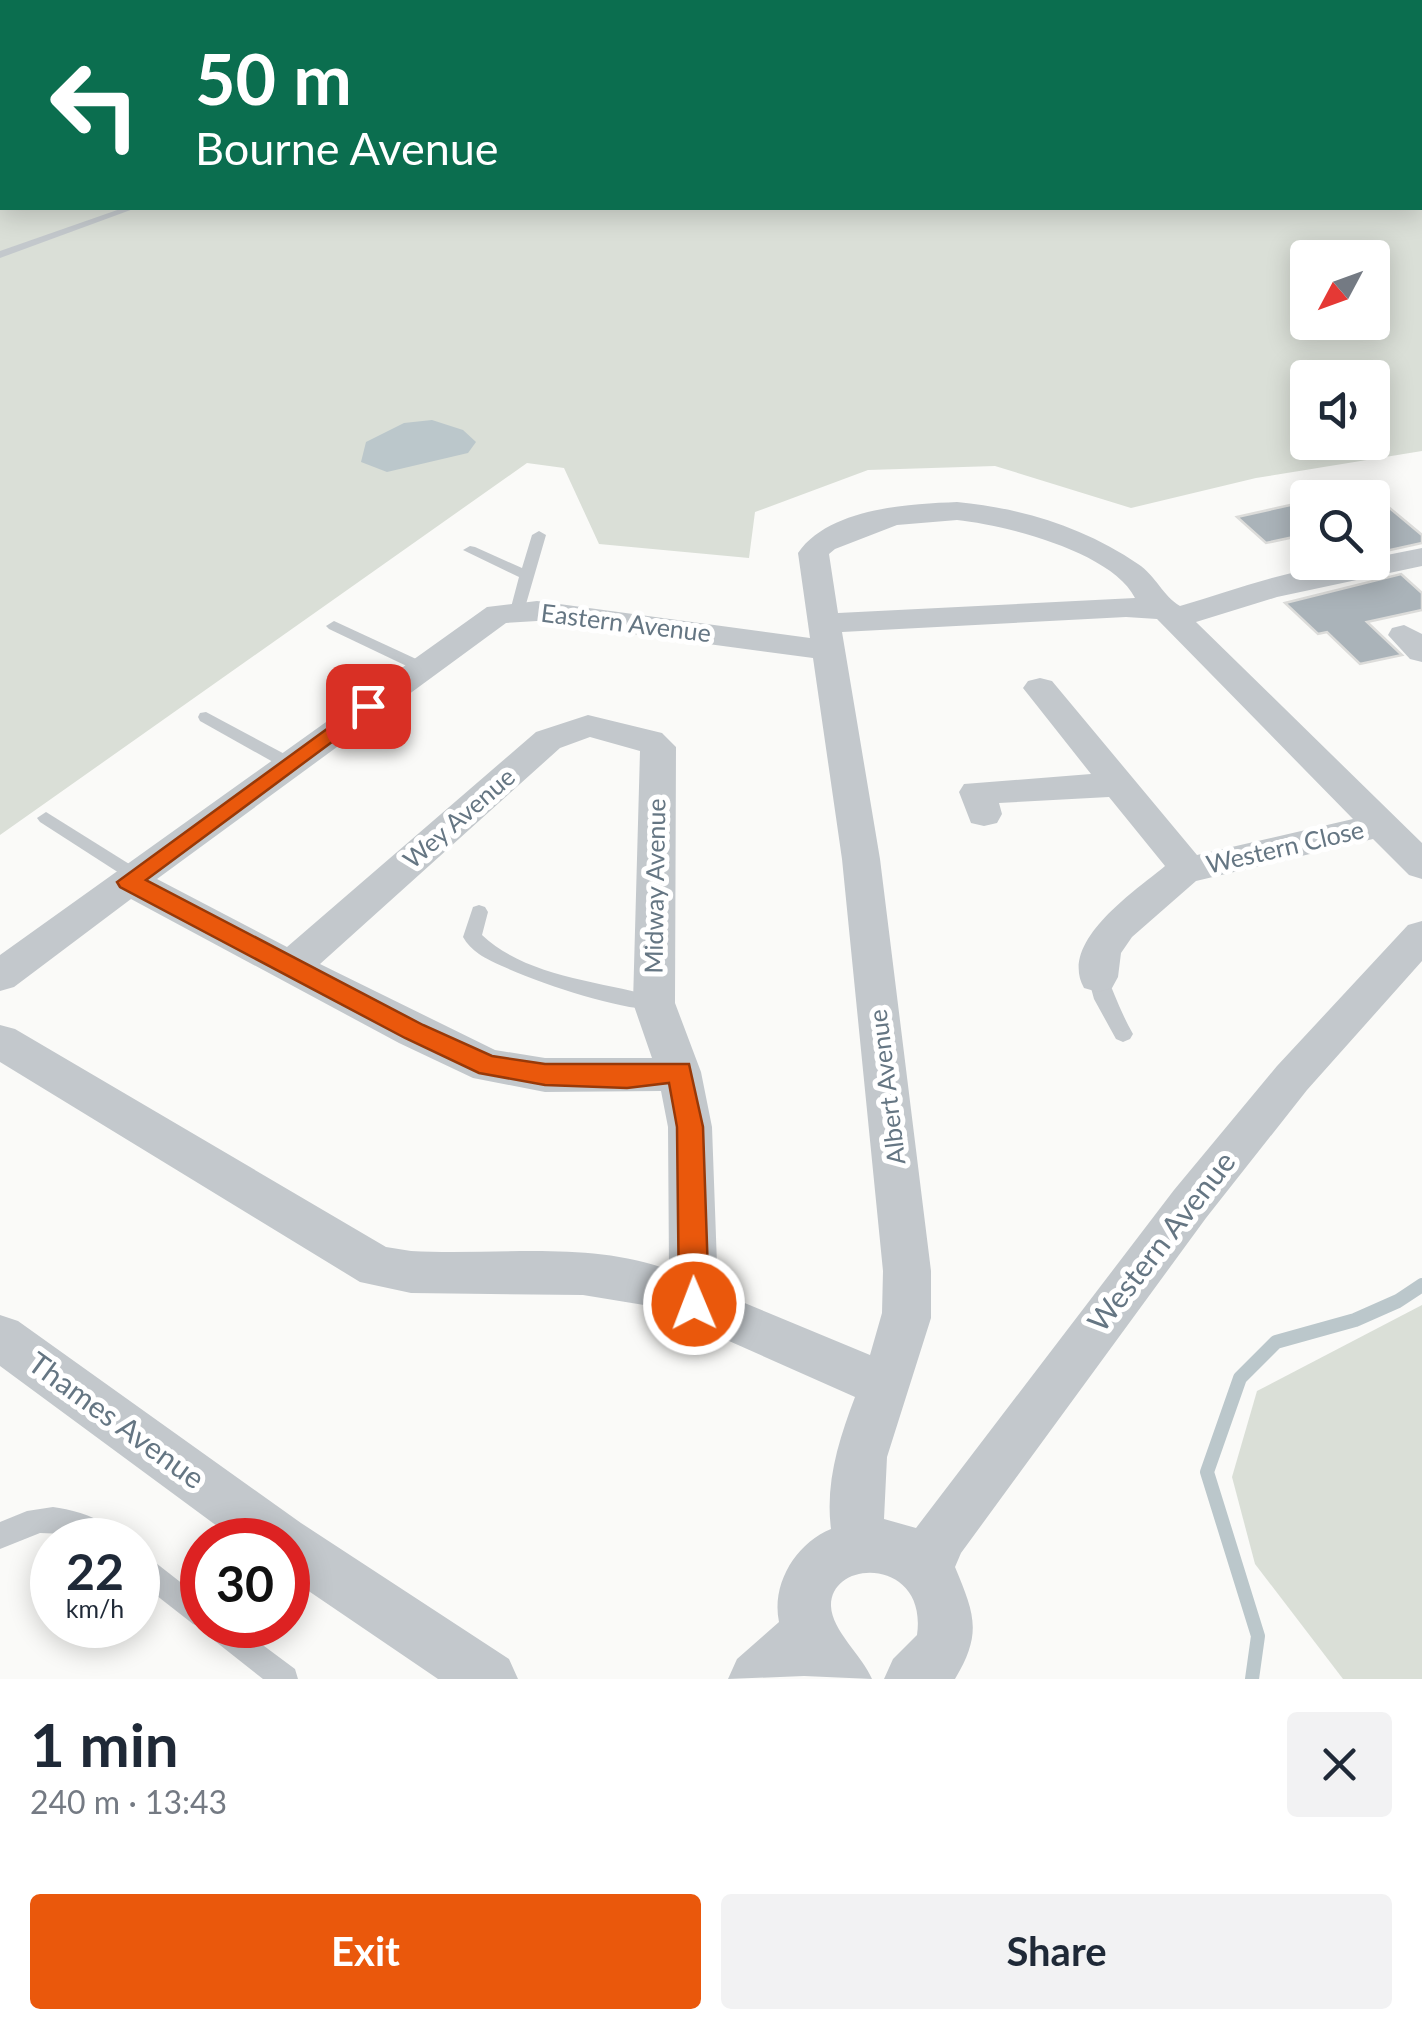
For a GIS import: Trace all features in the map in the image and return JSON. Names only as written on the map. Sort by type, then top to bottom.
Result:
[{"type":"street","name":"Albert Avenue","points":[[861,1544],[855,1521],[855,1489],[861,1452],[906,1316],[907,1271],[861,858],[813,553],[829,538],[876,521],[944,510],[996,514],[1057,533],[1126,570],[1148,587],[1165,612]]},
{"type":"street","points":[[828,636],[1165,612],[1422,557]]},
{"type":"street","name":"Eastern Avenue","points":[[0,976],[498,614],[517,611],[828,636]]},
{"type":"street","points":[[1165,612],[1422,865]]},
{"type":"street","name":"Western Close","points":[[1040,688],[1188,868]]},
{"type":"street","name":"Wey Avenue","points":[[290,967],[548,740],[588,726],[650,740]]},
{"type":"street","name":"Midway Avenue","points":[[650,740],[658,748],[654,1003],[680,1072],[690,1127],[694,1304]]},
{"type":"street","points":[[984,814],[976,792],[1121,784]]},
{"type":"street","name":"Western Close","points":[[1098,977],[1101,951],[1118,927],[1188,868],[1205,868],[1382,824]]},
{"type":"street","points":[[132,878],[290,967],[488,1066],[545,1074],[627,1078],[680,1072]]},
{"type":"street","name":"Western Avenue","points":[[926,1568],[942,1534],[1190,1204],[1292,1078],[1422,935]]},
{"type":"street","points":[[0,1042],[377,1267],[444,1276],[560,1273],[652,1285],[884,1385]]},
{"type":"street","name":"Thames Avenue","points":[[0,1336],[250,1518]]},
{"type":"street","points":[[843,1679],[822,1661],[807,1635],[803,1606],[810,1579],[826,1558],[849,1545],[876,1542],[903,1550],[926,1568],[942,1592],[947,1620],[942,1648],[923,1677]]},
{"type":"street","name":"Thames Avenue","points":[[310,1561],[459,1671]]},
{"type":"street","points":[[757,1679],[807,1635]]},
{"type":"lane","points":[[0,255],[125,210]]},
{"type":"lane","points":[[517,611],[539,535]]},
{"type":"lane","points":[[470,550],[526,575]]},
{"type":"lane","points":[[334,626],[421,667]]},
{"type":"lane","points":[[206,716],[288,763]]},
{"type":"lane","points":[[46,818],[132,878]]},
{"type":"lane","points":[[479,912],[472,937],[493,954],[584,987],[654,1003]]},
{"type":"lane","points":[[1098,977],[1104,999],[1123,1034]]},
{"type":"lane","points":[[0,1536],[30,1521]]},
{"type":"lane","points":[[160,1582],[180,1598]]},
{"type":"lane","points":[[245,1648],[286,1679]]},
{"type":"shaded area","points":[[0,210],[1422,210],[1422,451],[1390,456],[1390,360],[1290,360],[1290,460],[1367,460],[1256,478],[1131,508],[995,466],[868,470],[755,512],[749,558],[599,544],[564,468],[527,463],[0,835]]},
{"type":"shaded area","points":[[432,420],[463,430],[476,442],[468,453],[387,472],[361,462],[366,442],[404,423]]},
{"type":"shaded area","points":[[1422,1305],[1422,1679],[1343,1679],[1255,1564],[1232,1477],[1257,1391]]},
{"type":"building","points":[[1290,505],[1290,538],[1266,543],[1237,517]]},
{"type":"building","points":[[1390,508],[1422,535],[1422,543],[1390,550]]},
{"type":"building","points":[[1401,574],[1422,593],[1422,610],[1367,622],[1402,655],[1360,664],[1327,632],[1318,634],[1285,603],[1390,580]]},
{"type":"waterway","points":[[1252,1679],[1258,1636],[1207,1472],[1240,1378],[1276,1342],[1355,1320],[1398,1301],[1422,1285]]},
{"type":"route","points":[[368,706],[128,882],[414,1032],[488,1066],[545,1074],[627,1078],[680,1072],[690,1127],[694,1304]]}]
